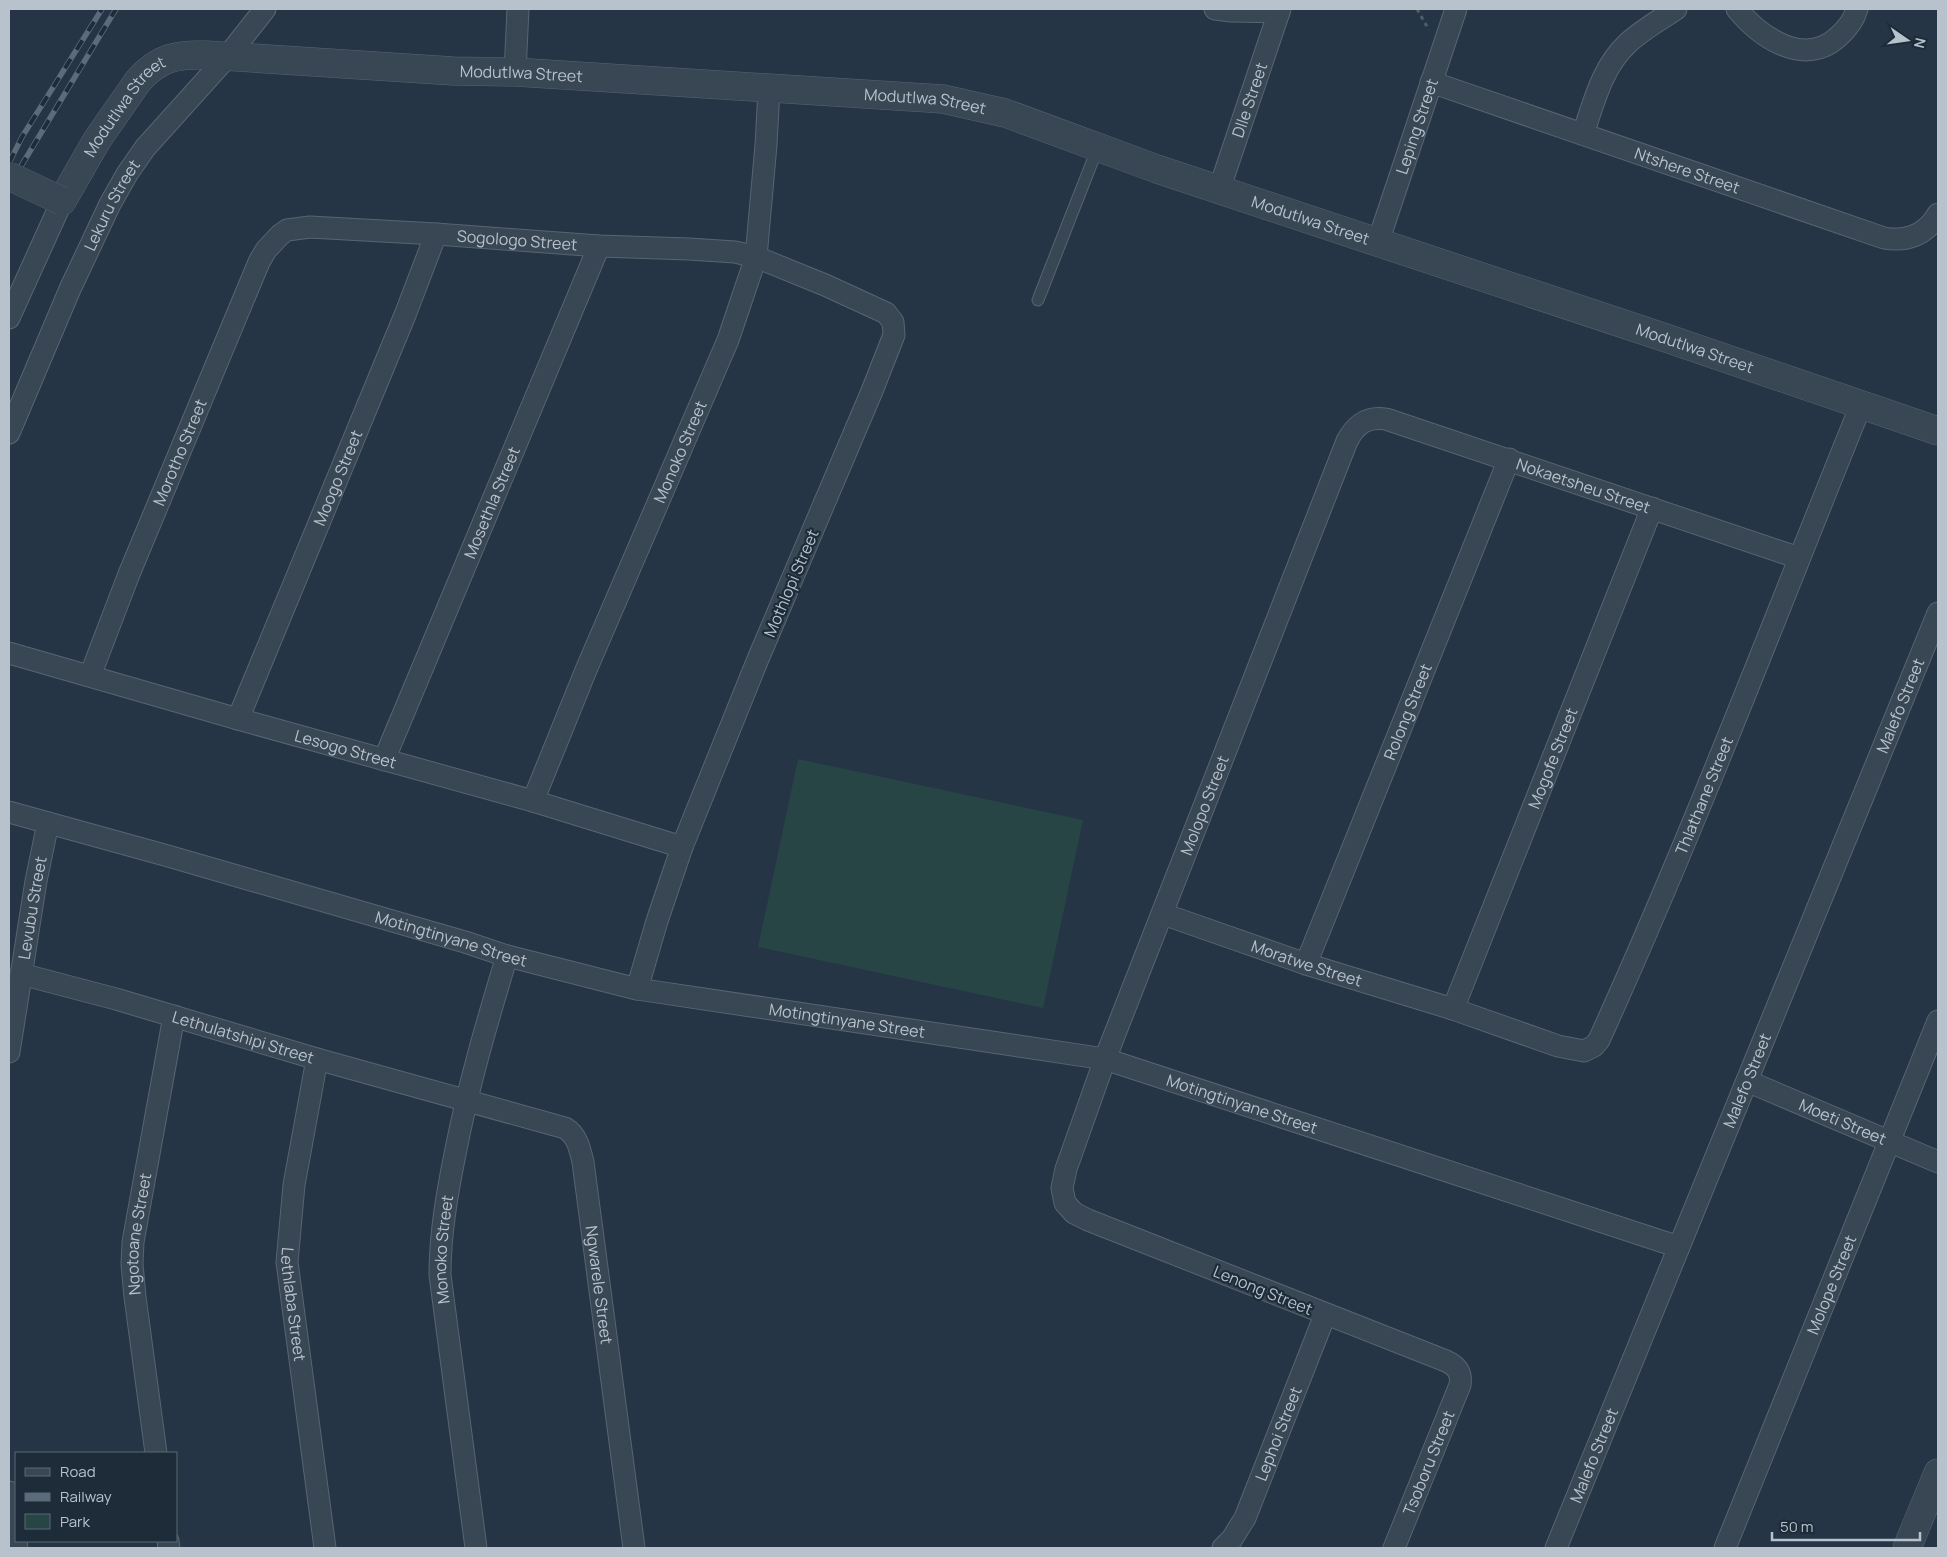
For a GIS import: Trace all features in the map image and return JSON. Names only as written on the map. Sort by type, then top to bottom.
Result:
[{"type":"street","name":"Lekuru Street","points":[[9,433],[70,289],[110,204],[127,174],[145,148],[227,57],[265,9]]},
{"type":"street","points":[[514,72],[518,9]]},
{"type":"street","points":[[1215,9],[1231,11],[1279,10]]},
{"type":"street","name":"Leping Street","points":[[1378,242],[1456,9]]},
{"type":"street","points":[[1583,134],[1601,82],[1614,60],[1628,43],[1676,9]]},
{"type":"street","points":[[1737,9],[1752,26],[1776,43],[1798,50],[1811,50],[1824,47],[1833,42],[1851,22],[1857,9]]},
{"type":"street","name":"Dlle Street","points":[[1219,190],[1279,10]]},
{"type":"street","name":"Modutlwa Street","points":[[9,318],[62,201],[98,140],[138,81],[160,62],[180,56],[227,57],[368,64],[453,71],[514,72],[943,99],[1005,114],[1219,190],[1938,431]]},
{"type":"street","name":"Ntshere Street","points":[[1431,82],[1884,238],[1903,240],[1918,236],[1931,224],[1938,214]]},
{"type":"street","name":"Monoko Street","points":[[533,801],[586,670],[728,340],[756,257],[769,89]]},
{"type":"street","points":[[9,176],[62,201]]},
{"type":"street","name":"Sogologo Street","points":[[280,235],[287,230],[310,227],[599,246],[735,252],[756,257]]},
{"type":"street","name":"Moogo Street","points":[[238,720],[280,614],[401,324],[436,234]]},
{"type":"street","name":"Morotho Street","points":[[90,676],[129,574],[245,295],[266,250],[280,235]]},
{"type":"street","name":"Mosethla Street","points":[[384,760],[599,246]]},
{"type":"street","name":"Mothlopi Street","points":[[637,989],[682,847],[894,335],[893,322],[886,312],[825,284],[756,257]]},
{"type":"street","name":"Thlathane Street","points":[[1453,1009],[1566,1048],[1584,1051],[1596,1043],[1633,964],[1720,758],[1861,405]]},
{"type":"street","name":"Nokaetsheu Street","points":[[1368,419],[1392,420],[1799,558]]},
{"type":"street","name":"Molopo Street","points":[[1066,1203],[1062,1188],[1066,1168],[1105,1059],[1347,442],[1356,428],[1368,419]]},
{"type":"street","name":"Rolong Street","points":[[1306,964],[1509,459]]},
{"type":"street","name":"Mogofe Street","points":[[1453,1009],[1652,508]]},
{"type":"street","name":"Malefo Street","points":[[1556,1548],[1938,614]]},
{"type":"street","name":"Lesogo Street","points":[[9,652],[238,720],[533,801],[682,847]]},
{"type":"street","name":"Motingtinyane Street","points":[[9,812],[168,856],[465,942],[507,956],[637,989],[1105,1059],[1679,1248]]},
{"type":"street","name":"Levubu Street","points":[[9,1052],[36,881],[48,823]]},
{"type":"street","name":"Moratwe Street","points":[[1163,914],[1306,964],[1453,1009]]},
{"type":"street","name":"Monoko Street","points":[[476,1548],[440,1275],[442,1235],[447,1192],[466,1100],[507,956]]},
{"type":"street","name":"Lethulatshipi Street","points":[[21,974],[466,1100]]},
{"type":"street","name":"Ngotoane Street","points":[[156,1452],[135,1297],[133,1242],[174,1016]]},
{"type":"street","name":"Molope Street","points":[[1725,1548],[1938,1021]]},
{"type":"street","name":"Lethlaba Street","points":[[317,1059],[294,1185],[286,1262],[325,1548]]},
{"type":"street","name":"Moeti Street","points":[[1747,1081],[1938,1162]]},
{"type":"street","name":"Ngwarele Street","points":[[466,1100],[565,1128],[570,1131],[577,1143],[583,1162],[634,1548]]},
{"type":"street","name":"Lenong Street","points":[[1066,1203],[1074,1213],[1088,1220],[1325,1315],[1446,1361],[1458,1369],[1460,1376]]},
{"type":"street","name":"Lephoi Street","points":[[1223,1548],[1232,1539],[1245,1518],[1325,1315]]},
{"type":"street","name":"Tsoboru Street","points":[[1394,1548],[1460,1385],[1460,1376]]},
{"type":"street","points":[[1907,1548],[1938,1473]]},
{"type":"street","points":[[9,1492],[15,1534]]},
{"type":"lane","points":[[1038,300],[1098,147]]},
{"type":"green space","points":[[798,759],[1083,820],[1043,1008],[758,947]]},
{"type":"railway","points":[[9,163],[22,137],[102,9]]},
{"type":"railway","points":[[9,186],[116,9]]}]
